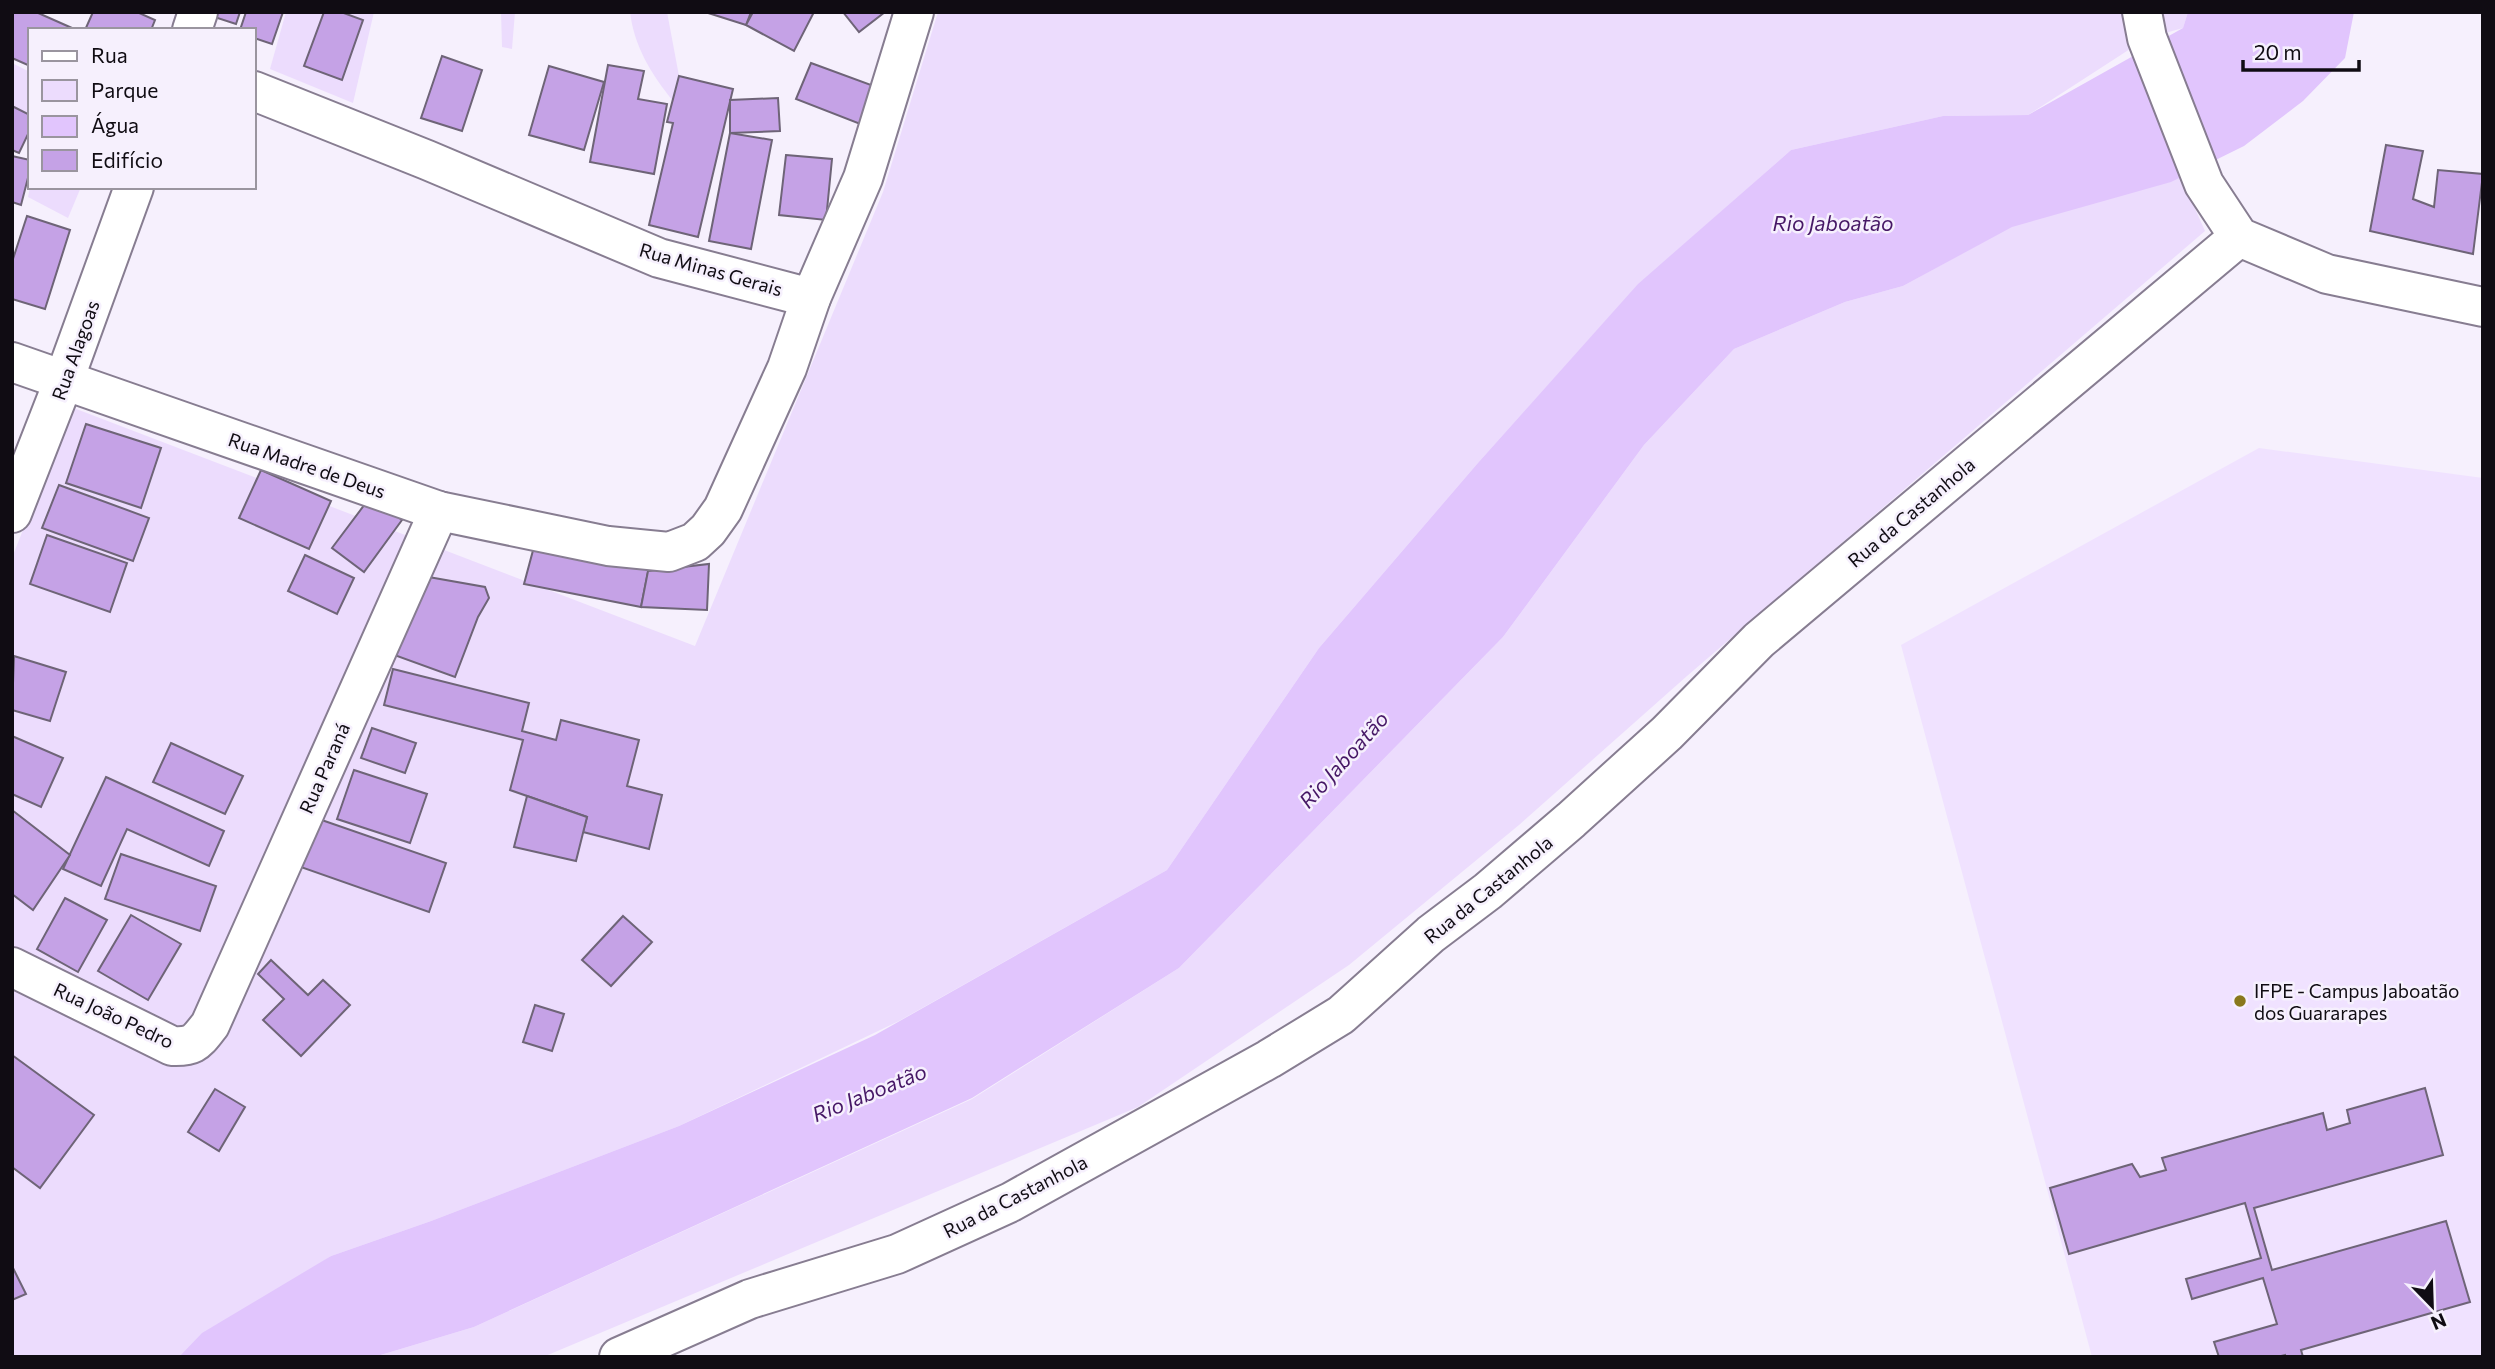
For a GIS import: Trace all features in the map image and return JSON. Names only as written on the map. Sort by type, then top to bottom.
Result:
[{"type":"street","points":[[811,298],[863,178],[914,12]]},
{"type":"street","points":[[2145,25],[2204,184],[2239,237],[2327,274],[2483,307]]},
{"type":"street","name":"Rua Minas Gerais","points":[[256,92],[427,160],[659,258],[811,298]]},
{"type":"street","name":"Rua Alagoas","points":[[12,513],[133,189]]},
{"type":"street","name":"Rua da Castanhola","points":[[619,1357],[750,1299],[897,1254],[1011,1202],[1269,1059],[1341,1015],[1432,934],[1488,891],[1571,820],[1667,733],[1759,640],[2239,237]]},
{"type":"street","name":"Rua Madre de Deus","points":[[12,362],[439,511],[608,546],[669,552],[695,542],[708,530],[723,509],[787,368],[811,298]]},
{"type":"street","name":"Rua Paraná","points":[[210,1025],[439,511]]},
{"type":"street","name":"Rua João Pedro","points":[[12,967],[172,1045],[188,1046],[196,1042],[210,1025]]},
{"type":"shaded area","name":"IFPE - Campus Jaboatão dos Guararapes","points":[[2259,448],[2483,478],[2483,1357],[2092,1357],[1901,645]]},
{"type":"green space","points":[[286,12],[374,12],[353,103],[270,69]]},
{"type":"green space","points":[[501,12],[515,12],[512,49],[502,47]]},
{"type":"green space","points":[[630,12],[667,12],[679,76],[673,101],[645,59],[635,36]]},
{"type":"green space","points":[[938,12],[2188,12],[2183,28],[2147,38],[2028,115],[1943,116],[1791,150],[1638,285],[1477,464],[1319,648],[1167,870],[899,1021],[679,1126],[431,1221],[331,1256],[180,1357],[12,1357],[12,558],[71,407],[695,646],[883,192]]},
{"type":"green space","points":[[12,63],[28,71],[28,114],[12,106]]},
{"type":"green space","points":[[2181,177],[2205,231],[1687,676],[1519,825],[1349,965],[1138,1107],[543,1357],[374,1357],[474,1327],[972,1099],[1179,968],[1503,637],[1644,445],[1734,349],[1845,302],[1903,286],[2012,226]]},
{"type":"green space","points":[[30,189],[80,189],[68,218],[28,197]]},
{"type":"water","name":"Rio Jaboatão","points":[[2188,12],[2354,12],[2345,58],[2303,101],[2244,146],[2171,182],[2012,227],[1903,286],[1845,302],[1734,349],[1644,445],[1503,637],[1179,968],[972,1098],[474,1327],[374,1357],[179,1357],[202,1333],[331,1256],[431,1221],[679,1126],[875,1035],[1167,870],[1319,648],[1477,464],[1638,284],[1791,150],[1943,116],[2028,115],[2183,28]]},
{"type":"building","points":[[12,12],[36,12],[72,28],[28,28],[28,65],[12,58]]},
{"type":"building","points":[[93,12],[137,12],[155,20],[152,28],[86,28]]},
{"type":"building","points":[[240,12],[236,24],[205,14]]},
{"type":"building","points":[[246,12],[283,12],[272,44],[256,39],[256,28],[241,28]]},
{"type":"building","points":[[324,12],[341,12],[363,20],[342,80],[304,66]]},
{"type":"building","points":[[705,12],[751,12],[746,25]]},
{"type":"building","points":[[753,12],[814,12],[794,51],[746,25]]},
{"type":"building","points":[[843,12],[885,12],[859,32]]},
{"type":"building","points":[[442,56],[482,70],[462,131],[421,118]]},
{"type":"building","points":[[811,63],[882,89],[868,127],[796,99]]},
{"type":"building","points":[[608,65],[644,71],[638,99],[667,104],[654,174],[590,162]]},
{"type":"building","points":[[549,66],[604,82],[584,150],[529,135]]},
{"type":"building","points":[[679,76],[733,89],[698,237],[649,225],[673,123],[667,122]]},
{"type":"building","points":[[778,98],[780,131],[730,133],[730,100]]},
{"type":"building","points":[[12,106],[28,114],[28,134],[19,153],[12,150]]},
{"type":"building","points":[[730,133],[772,140],[751,249],[709,241]]},
{"type":"building","points":[[2386,145],[2423,151],[2413,199],[2434,207],[2438,170],[2483,174],[2473,254],[2370,231]]},
{"type":"building","points":[[786,155],[832,159],[826,220],[779,215]]},
{"type":"building","points":[[12,156],[28,160],[28,178],[21,205],[12,202]]},
{"type":"building","points":[[27,216],[70,230],[45,309],[12,299],[12,262]]},
{"type":"building","points":[[86,424],[161,448],[141,508],[66,483]]},
{"type":"building","points":[[261,470],[331,501],[309,549],[239,518]]},
{"type":"building","points":[[59,485],[149,518],[133,561],[42,528]]},
{"type":"building","points":[[371,496],[402,520],[364,572],[332,548]]},
{"type":"building","points":[[47,535],[127,563],[110,612],[30,584]]},
{"type":"building","points":[[535,543],[650,562],[641,607],[524,584]]},
{"type":"building","points":[[305,555],[354,578],[337,614],[288,591]]},
{"type":"building","points":[[709,564],[707,610],[641,607],[648,571]]},
{"type":"building","points":[[423,576],[485,587],[489,598],[478,617],[455,677],[386,652]]},
{"type":"building","points":[[14,656],[66,672],[50,721],[12,710]]},
{"type":"building","points":[[393,669],[529,703],[522,731],[556,740],[561,720],[639,740],[627,786],[662,795],[649,849],[583,832],[587,817],[510,790],[523,740],[384,705]]},
{"type":"building","points":[[372,728],[416,743],[405,773],[361,758]]},
{"type":"building","points":[[12,736],[63,758],[41,807],[12,794]]},
{"type":"building","points":[[171,743],[243,776],[225,814],[153,782]]},
{"type":"building","points":[[354,770],[427,794],[410,843],[337,819]]},
{"type":"building","points":[[106,777],[224,831],[209,866],[127,829],[101,886],[63,869]]},
{"type":"building","points":[[527,796],[587,817],[576,861],[514,847]]},
{"type":"building","points":[[12,810],[70,855],[33,910],[12,894]]},
{"type":"building","points":[[313,817],[446,863],[429,912],[295,865]]},
{"type":"building","points":[[121,854],[216,886],[200,931],[105,899]]},
{"type":"building","points":[[65,898],[107,920],[78,972],[37,949]]},
{"type":"building","points":[[131,915],[181,944],[148,1000],[98,971]]},
{"type":"building","points":[[623,916],[652,942],[611,986],[582,960]]},
{"type":"building","points":[[271,960],[308,995],[323,980],[350,1005],[301,1056],[263,1020],[284,999],[258,974]]},
{"type":"building","points":[[535,1005],[564,1014],[552,1051],[523,1042]]},
{"type":"building","points":[[12,1055],[94,1115],[40,1188],[12,1167]]},
{"type":"building","points":[[2425,1088],[2443,1155],[2254,1208],[2272,1270],[2446,1221],[2470,1302],[2301,1350],[2303,1357],[2219,1357],[2214,1342],[2277,1324],[2263,1278],[2192,1299],[2186,1279],[2261,1258],[2245,1203],[2069,1254],[2050,1188],[2132,1164],[2140,1177],[2166,1170],[2162,1158],[2323,1113],[2327,1130],[2350,1123],[2347,1110]]},
{"type":"building","points":[[215,1089],[245,1107],[219,1151],[188,1132]]},
{"type":"building","points":[[12,1266],[26,1294],[12,1300]]},
{"type":"place","name":"IFPE - Campus Jaboatão dos Guararapes","points":[[2240,1001]]}]
